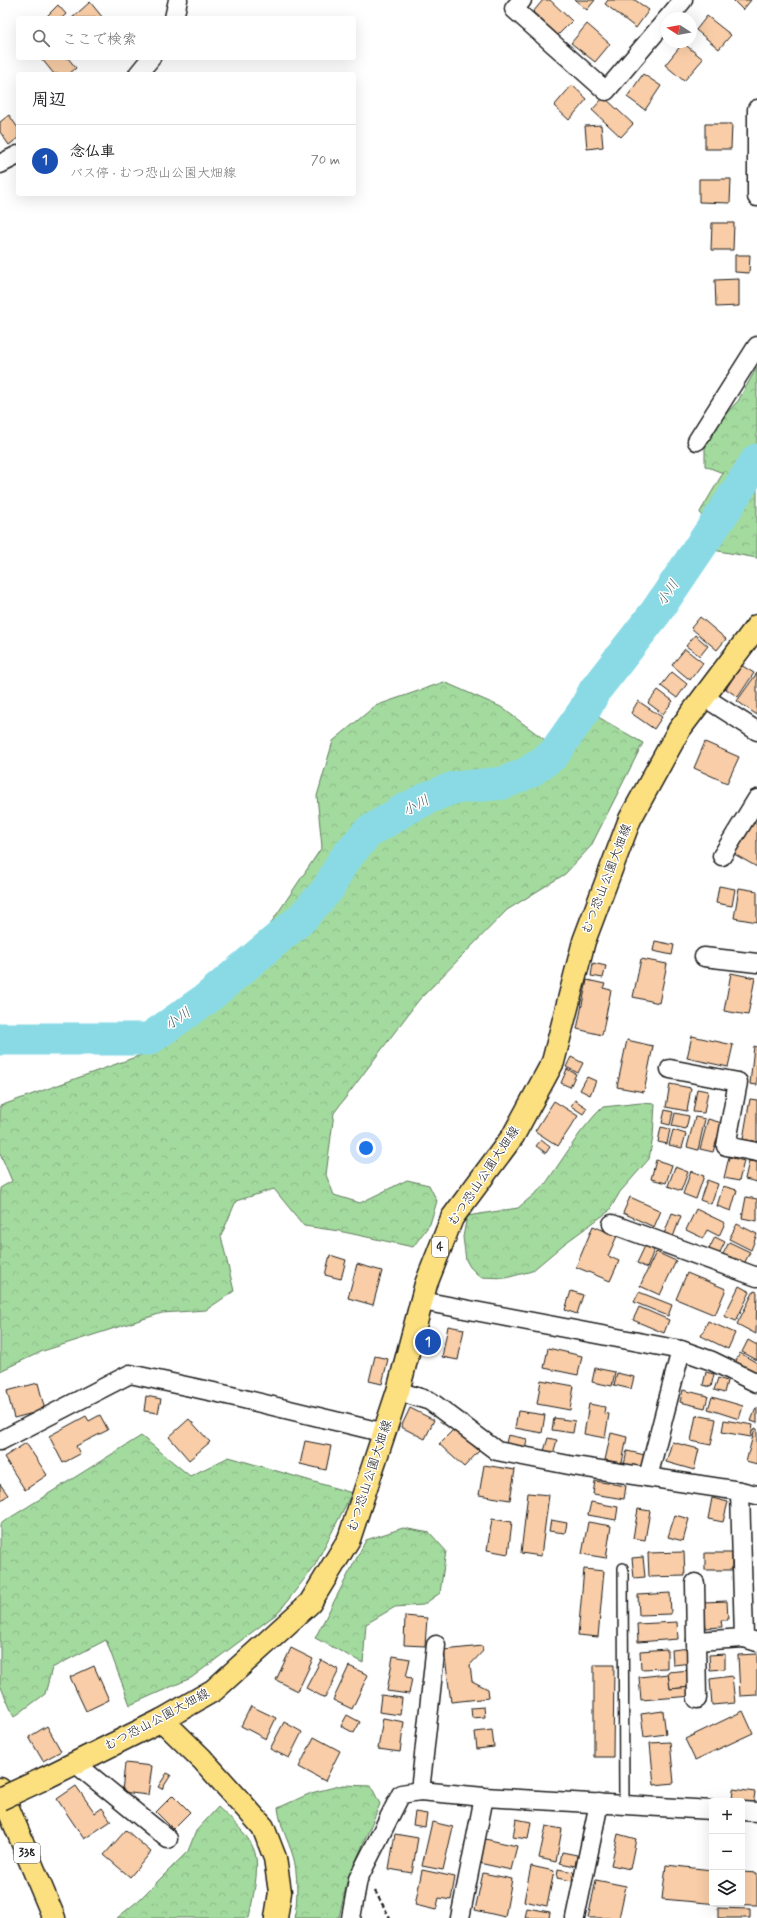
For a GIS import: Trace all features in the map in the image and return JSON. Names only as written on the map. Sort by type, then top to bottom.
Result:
[{"type":"main road","name":"むつ恐山公園大畑線","points":[[0,1799],[162,1720],[214,1690],[310,1603],[349,1539],[398,1391],[426,1284],[452,1218],[513,1136],[553,1062],[584,941],[630,819],[679,730],[757,626]]},
{"type":"main road","points":[[162,1720],[202,1759],[263,1827],[275,1858],[280,1892],[276,1918]]},
{"type":"main road","name":"338","points":[[0,1789],[54,1918]]},
{"type":"street","points":[[174,16],[178,0]]},
{"type":"street","points":[[522,0],[514,10],[606,91],[661,25]]},
{"type":"street","points":[[672,12],[683,0]]},
{"type":"street","points":[[140,72],[149,60]]},
{"type":"street","points":[[757,109],[757,197]]},
{"type":"street","points":[[0,164],[16,155]]},
{"type":"street","points":[[696,441],[757,346]]},
{"type":"street","points":[[704,697],[757,731]]},
{"type":"street","points":[[722,856],[757,799]]},
{"type":"street","points":[[704,957],[757,963]]},
{"type":"street","points":[[670,1069],[738,1082],[726,1146],[757,1152]]},
{"type":"street","points":[[612,1224],[757,1277]]},
{"type":"street","points":[[422,1301],[681,1350],[712,1361],[757,1383]]},
{"type":"street","points":[[648,1477],[681,1350]]},
{"type":"street","points":[[0,1441],[130,1374],[223,1394],[385,1433]]},
{"type":"street","points":[[398,1391],[430,1401],[497,1451],[574,1466],[740,1491],[757,1496]]},
{"type":"street","points":[[696,1641],[750,1640],[740,1491]]},
{"type":"street","points":[[695,1583],[697,1700]]},
{"type":"street","points":[[420,1791],[436,1645]]},
{"type":"street","points":[[75,1763],[168,1839]]},
{"type":"street","points":[[351,1918],[358,1879],[401,1794],[420,1791],[484,1797],[709,1810]]},
{"type":"street","points":[[460,1918],[484,1797]]},
{"type":"street","points":[[575,1918],[599,1803]]},
{"type":"street","points":[[745,1811],[757,1812]]},
{"type":"lane","points":[[623,1568],[624,1806]]},
{"type":"path","points":[[362,1870],[390,1918]]},
{"type":"green space","points":[[757,367],[757,558],[713,550],[700,512],[723,473],[705,466],[705,448],[719,421],[738,401]]},
{"type":"green space","points":[[444,682],[501,707],[545,740],[581,707],[643,743],[591,846],[565,874],[507,910],[418,1001],[334,1113],[326,1175],[334,1195],[360,1203],[407,1180],[429,1185],[437,1201],[430,1224],[413,1247],[339,1231],[304,1226],[274,1189],[236,1201],[221,1236],[234,1291],[206,1310],[162,1313],[43,1351],[0,1371],[0,1188],[12,1181],[0,1153],[0,1106],[166,1046],[228,987],[322,847],[317,796],[333,741],[375,706]]},
{"type":"green space","points":[[641,1103],[655,1104],[653,1137],[649,1159],[620,1192],[609,1211],[564,1244],[532,1271],[506,1278],[480,1277],[470,1267],[466,1260],[463,1237],[467,1216],[518,1208],[544,1186],[580,1133],[603,1107]]},
{"type":"green space","points":[[141,1436],[190,1476],[229,1457],[352,1493],[315,1565],[279,1612],[191,1678],[130,1705],[106,1640],[52,1668],[45,1694],[14,1717],[0,1685],[0,1524]]},
{"type":"green space","points":[[403,1528],[430,1533],[446,1551],[440,1593],[423,1605],[395,1607],[366,1624],[363,1663],[315,1638],[366,1540]]},
{"type":"green space","points":[[343,1785],[371,1786],[380,1804],[347,1882],[339,1918],[294,1918],[297,1896],[295,1862],[282,1827],[278,1808],[311,1793]]},
{"type":"green space","points":[[218,1807],[245,1834],[255,1853],[257,1868],[249,1918],[117,1918],[139,1900],[188,1851],[196,1831]]},
{"type":"building","points":[[543,0],[550,0],[572,21],[558,35],[533,12]]},
{"type":"building","points":[[575,0],[595,0],[587,10]]},
{"type":"building","points":[[608,0],[635,0],[649,10],[636,28],[605,4]]},
{"type":"building","points":[[733,0],[751,0],[743,10]]},
{"type":"building","points":[[90,2],[101,16],[74,16]]},
{"type":"building","points":[[58,5],[66,14],[64,16],[47,16]]},
{"type":"building","points":[[707,16],[731,35],[719,49],[697,31]]},
{"type":"building","points":[[587,24],[610,44],[595,62],[571,43]]},
{"type":"building","points":[[679,48],[689,48],[703,59],[684,81],[665,65]]},
{"type":"building","points":[[43,60],[70,60],[76,68],[71,72],[52,72]]},
{"type":"building","points":[[643,74],[661,86],[645,110],[627,97]]},
{"type":"building","points":[[572,85],[587,99],[569,120],[554,106]]},
{"type":"building","points":[[604,97],[633,124],[621,137],[592,110]]},
{"type":"building","points":[[9,115],[16,125],[16,140],[9,145],[0,132],[0,122]]},
{"type":"building","points":[[705,124],[732,124],[731,149],[705,149]]},
{"type":"building","points":[[601,125],[603,147],[587,149],[585,126]]},
{"type":"building","points":[[699,179],[731,179],[730,203],[699,202]]},
{"type":"building","points":[[712,223],[734,223],[733,250],[711,250]]},
{"type":"building","points":[[735,255],[750,255],[749,273],[735,272]]},
{"type":"building","points":[[739,279],[739,306],[716,307],[715,280]]},
{"type":"building","points":[[700,617],[726,639],[717,650],[691,628]]},
{"type":"building","points":[[695,635],[708,646],[700,656],[686,646]]},
{"type":"building","points":[[685,649],[703,663],[690,680],[672,665]]},
{"type":"building","points":[[741,665],[754,673],[738,697],[726,689]]},
{"type":"building","points":[[672,672],[687,684],[677,698],[661,686]]},
{"type":"building","points":[[757,673],[757,715],[737,701]]},
{"type":"building","points":[[658,690],[673,701],[663,714],[648,703]]},
{"type":"building","points":[[638,701],[662,717],[654,729],[631,713]]},
{"type":"building","points":[[705,742],[739,757],[727,783],[694,768]]},
{"type":"building","points":[[753,822],[757,825],[757,867],[734,854]]},
{"type":"building","points":[[719,886],[735,889],[732,906],[716,903]]},
{"type":"building","points":[[739,888],[757,891],[757,922],[734,918]]},
{"type":"building","points":[[655,941],[674,945],[672,955],[653,951]]},
{"type":"building","points":[[641,959],[667,964],[659,1003],[633,997]]},
{"type":"building","points":[[593,963],[606,966],[603,978],[591,976]]},
{"type":"building","points":[[731,973],[755,978],[748,1015],[724,1011]]},
{"type":"building","points":[[587,980],[605,984],[603,988],[611,990],[602,1035],[577,1029]]},
{"type":"building","points":[[692,1036],[733,1045],[728,1067],[687,1058]]},
{"type":"building","points":[[627,1040],[653,1046],[644,1092],[617,1087]]},
{"type":"building","points":[[754,1046],[757,1047],[757,1085],[750,1084]]},
{"type":"building","points":[[571,1057],[583,1063],[578,1073],[566,1067]]},
{"type":"building","points":[[567,1069],[576,1074],[570,1087],[561,1083]]},
{"type":"building","points":[[587,1077],[596,1081],[590,1095],[580,1090]]},
{"type":"building","points":[[670,1084],[691,1088],[687,1111],[666,1107]]},
{"type":"building","points":[[697,1089],[708,1091],[704,1113],[693,1112]]},
{"type":"building","points":[[750,1099],[757,1100],[757,1142],[743,1139]]},
{"type":"building","points":[[575,1100],[587,1108],[583,1114],[571,1106]]},
{"type":"building","points":[[554,1101],[578,1116],[558,1146],[535,1131]]},
{"type":"building","points":[[665,1110],[673,1112],[670,1125],[662,1123]]},
{"type":"building","points":[[675,1113],[689,1116],[686,1129],[672,1126]]},
{"type":"building","points":[[695,1117],[705,1119],[698,1150],[687,1147]]},
{"type":"building","points":[[708,1119],[722,1123],[713,1152],[700,1149]]},
{"type":"building","points":[[661,1127],[670,1129],[667,1144],[658,1142]]},
{"type":"building","points":[[673,1130],[686,1134],[682,1148],[669,1145]]},
{"type":"building","points":[[541,1140],[550,1147],[546,1153],[536,1146]]},
{"type":"building","points":[[729,1157],[744,1161],[739,1181],[724,1178]]},
{"type":"building","points":[[656,1160],[672,1165],[666,1183],[651,1179]]},
{"type":"building","points":[[749,1161],[757,1162],[757,1182],[745,1179]]},
{"type":"building","points":[[675,1167],[688,1172],[681,1191],[668,1186]]},
{"type":"building","points":[[691,1171],[704,1176],[696,1199],[683,1194]]},
{"type":"building","points":[[707,1180],[718,1184],[711,1204],[700,1200]]},
{"type":"building","points":[[723,1186],[737,1190],[731,1211],[717,1206]]},
{"type":"building","points":[[630,1197],[661,1211],[654,1227],[623,1213]]},
{"type":"building","points":[[746,1197],[757,1199],[757,1221],[742,1218]]},
{"type":"building","points":[[696,1209],[725,1223],[719,1236],[707,1230],[703,1238],[686,1230]]},
{"type":"building","points":[[672,1213],[681,1216],[673,1237],[664,1234]]},
{"type":"building","points":[[737,1224],[757,1234],[751,1250],[729,1239]]},
{"type":"building","points":[[593,1226],[617,1236],[608,1256],[619,1261],[610,1281],[576,1267]]},
{"type":"building","points":[[715,1237],[725,1242],[717,1258],[707,1253]]},
{"type":"building","points":[[729,1242],[750,1252],[742,1268],[721,1258]]},
{"type":"building","points":[[645,1246],[654,1250],[647,1268],[637,1263]]},
{"type":"building","points":[[656,1252],[676,1261],[660,1295],[640,1286]]},
{"type":"building","points":[[330,1255],[346,1260],[341,1279],[325,1275]]},
{"type":"building","points":[[357,1264],[382,1271],[373,1305],[348,1298]]},
{"type":"building","points":[[687,1273],[726,1289],[715,1315],[676,1299]]},
{"type":"building","points":[[739,1286],[750,1292],[736,1321],[724,1316]]},
{"type":"building","points":[[571,1291],[583,1295],[577,1314],[565,1310]]},
{"type":"building","points":[[754,1291],[757,1292],[756,1334],[737,1324]]},
{"type":"building","points":[[639,1292],[672,1305],[668,1316],[634,1302]]},
{"type":"building","points":[[639,1307],[669,1320],[664,1333],[633,1320]]},
{"type":"building","points":[[708,1321],[735,1333],[728,1349],[701,1336]]},
{"type":"building","points":[[448,1326],[464,1329],[458,1360],[442,1357]]},
{"type":"building","points":[[748,1340],[757,1345],[757,1360],[742,1352]]},
{"type":"building","points":[[548,1348],[582,1356],[578,1375],[544,1368]]},
{"type":"building","points":[[740,1353],[757,1363],[757,1373],[735,1363]]},
{"type":"building","points":[[375,1356],[388,1359],[382,1384],[369,1381]]},
{"type":"building","points":[[595,1368],[615,1372],[612,1386],[592,1382]]},
{"type":"building","points":[[706,1372],[714,1374],[711,1387],[703,1385]]},
{"type":"building","points":[[617,1373],[634,1377],[631,1389],[614,1385]]},
{"type":"building","points":[[718,1378],[727,1381],[724,1393],[714,1390]]},
{"type":"building","points":[[541,1380],[574,1386],[570,1410],[537,1404]]},
{"type":"building","points":[[38,1383],[45,1410],[14,1418],[7,1391]]},
{"type":"building","points":[[683,1390],[708,1396],[705,1408],[680,1402]]},
{"type":"building","points":[[146,1396],[161,1399],[158,1413],[144,1411]]},
{"type":"building","points":[[712,1397],[743,1406],[739,1419],[708,1409]]},
{"type":"building","points":[[589,1404],[605,1407],[604,1413],[609,1414],[605,1438],[584,1434]]},
{"type":"building","points":[[410,1408],[434,1420],[425,1439],[401,1427]]},
{"type":"building","points":[[757,1408],[757,1423],[751,1421]]},
{"type":"building","points":[[518,1411],[545,1415],[542,1433],[515,1428]]},
{"type":"building","points":[[100,1415],[108,1430],[76,1446],[80,1454],[63,1463],[49,1436],[86,1416],[89,1421]]},
{"type":"building","points":[[696,1415],[716,1419],[711,1445],[691,1441]]},
{"type":"building","points":[[554,1418],[575,1421],[573,1433],[552,1430]]},
{"type":"building","points":[[189,1419],[210,1442],[189,1460],[169,1437]]},
{"type":"building","points":[[724,1420],[753,1425],[751,1437],[722,1432]]},
{"type":"building","points":[[455,1428],[479,1451],[464,1467],[439,1444]]},
{"type":"building","points":[[755,1428],[757,1429],[757,1465],[746,1462]]},
{"type":"building","points":[[611,1433],[627,1437],[622,1463],[605,1460]]},
{"type":"building","points":[[508,1435],[527,1439],[525,1451],[505,1447]]},
{"type":"building","points":[[548,1438],[557,1440],[553,1454],[544,1451]]},
{"type":"building","points":[[305,1441],[331,1446],[326,1470],[300,1464]]},
{"type":"building","points":[[672,1442],[699,1449],[694,1470],[666,1462]]},
{"type":"building","points":[[26,1443],[47,1475],[25,1490],[4,1457]]},
{"type":"building","points":[[627,1451],[645,1455],[642,1469],[624,1465]]},
{"type":"building","points":[[484,1465],[515,1470],[510,1500],[479,1495]]},
{"type":"building","points":[[595,1481],[626,1486],[624,1499],[593,1494]]},
{"type":"building","points":[[0,1484],[8,1495],[0,1501]]},
{"type":"building","points":[[528,1493],[549,1495],[541,1556],[521,1553]]},
{"type":"building","points":[[712,1498],[728,1502],[723,1522],[708,1519]]},
{"type":"building","points":[[591,1502],[618,1507],[616,1520],[588,1515]]},
{"type":"building","points":[[638,1509],[650,1511],[645,1540],[633,1538]]},
{"type":"building","points":[[675,1515],[689,1519],[683,1541],[668,1537]]},
{"type":"building","points":[[492,1519],[512,1522],[508,1554],[487,1550]]},
{"type":"building","points":[[551,1520],[567,1523],[565,1533],[549,1531]]},
{"type":"building","points":[[588,1522],[611,1526],[606,1558],[582,1554]]},
{"type":"building","points":[[684,1552],[685,1576],[649,1577],[648,1553]]},
{"type":"building","points":[[705,1553],[732,1553],[732,1570],[705,1570]]},
{"type":"building","points":[[643,1557],[645,1577],[634,1578],[632,1558]]},
{"type":"building","points":[[584,1569],[604,1571],[598,1637],[578,1635]]},
{"type":"building","points":[[670,1593],[671,1614],[639,1615],[638,1595]]},
{"type":"building","points":[[727,1601],[728,1620],[721,1620],[722,1627],[706,1628],[704,1602]]},
{"type":"building","points":[[405,1616],[427,1618],[425,1646],[404,1645]]},
{"type":"building","points":[[677,1622],[678,1639],[638,1642],[637,1624]]},
{"type":"building","points":[[482,1646],[483,1651],[470,1665],[472,1681],[488,1689],[489,1698],[451,1702],[444,1650]]},
{"type":"building","points":[[291,1648],[313,1659],[298,1691],[276,1680]]},
{"type":"building","points":[[690,1648],[692,1663],[673,1665],[672,1650]]},
{"type":"building","points":[[667,1649],[667,1668],[641,1669],[640,1651]]},
{"type":"building","points":[[725,1654],[725,1669],[710,1670],[709,1655]]},
{"type":"building","points":[[757,1654],[757,1695],[740,1696],[738,1655]]},
{"type":"building","points":[[393,1656],[410,1659],[406,1677],[412,1678],[409,1694],[387,1691]]},
{"type":"building","points":[[321,1660],[339,1670],[325,1698],[306,1688]]},
{"type":"building","points":[[594,1665],[614,1665],[613,1757],[594,1757]]},
{"type":"building","points":[[94,1666],[109,1700],[86,1711],[70,1677]]},
{"type":"building","points":[[349,1666],[368,1675],[352,1709],[333,1700]]},
{"type":"building","points":[[691,1670],[692,1687],[670,1689],[668,1672]]},
{"type":"building","points":[[668,1674],[670,1689],[692,1687],[693,1696],[641,1700],[639,1677]]},
{"type":"building","points":[[732,1676],[735,1703],[712,1705],[710,1679]]},
{"type":"building","points":[[381,1695],[402,1698],[400,1715],[379,1712]]},
{"type":"building","points":[[251,1706],[276,1718],[266,1739],[241,1726]]},
{"type":"building","points":[[484,1707],[485,1717],[472,1718],[471,1708]]},
{"type":"building","points":[[663,1711],[666,1734],[644,1737],[641,1714]]},
{"type":"building","points":[[743,1711],[753,1733],[695,1760],[685,1739]]},
{"type":"building","points":[[347,1715],[360,1722],[354,1733],[341,1726]]},
{"type":"building","points":[[383,1718],[404,1722],[400,1752],[378,1749]]},
{"type":"building","points":[[284,1722],[302,1732],[289,1758],[270,1749]]},
{"type":"building","points":[[47,1726],[61,1751],[43,1761],[29,1737]]},
{"type":"building","points":[[492,1730],[494,1747],[477,1749],[475,1732]]},
{"type":"building","points":[[314,1737],[340,1751],[325,1781],[299,1767]]},
{"type":"building","points":[[670,1742],[674,1783],[654,1785],[650,1743]]},
{"type":"building","points":[[125,1763],[152,1766],[148,1795],[122,1792]]},
{"type":"building","points":[[167,1773],[171,1775],[162,1789],[158,1787]]},
{"type":"building","points":[[76,1786],[95,1813],[102,1808],[111,1821],[84,1839],[57,1799]]},
{"type":"building","points":[[733,1789],[755,1792],[753,1806],[745,1805],[745,1798],[732,1798]]},
{"type":"building","points":[[173,1795],[190,1812],[173,1829],[156,1812]]},
{"type":"building","points":[[415,1812],[427,1814],[425,1827],[413,1825]]},
{"type":"building","points":[[516,1819],[531,1822],[528,1839],[513,1837]]},
{"type":"building","points":[[432,1822],[453,1827],[443,1870],[422,1866]]},
{"type":"building","points":[[546,1826],[562,1829],[556,1862],[539,1858]]},
{"type":"building","points":[[126,1830],[151,1852],[130,1877],[104,1855]]},
{"type":"building","points":[[395,1834],[418,1838],[412,1873],[389,1869]]},
{"type":"building","points":[[618,1834],[636,1839],[630,1869],[611,1865]]},
{"type":"building","points":[[485,1839],[517,1846],[511,1870],[479,1863]]},
{"type":"building","points":[[562,1852],[577,1855],[575,1866],[560,1863]]},
{"type":"building","points":[[666,1865],[709,1870],[709,1903],[662,1899]]},
{"type":"building","points":[[531,1866],[554,1871],[547,1906],[524,1901]]},
{"type":"building","points":[[558,1869],[574,1872],[572,1881],[557,1878]]},
{"type":"building","points":[[422,1870],[455,1877],[451,1900],[439,1898],[436,1910],[415,1905]]},
{"type":"building","points":[[745,1872],[757,1873],[757,1905],[745,1905]]},
{"type":"building","points":[[483,1873],[512,1879],[505,1917],[475,1910]]},
{"type":"building","points":[[596,1880],[626,1886],[619,1918],[588,1918]]},
{"type":"building","points":[[527,1908],[550,1912],[549,1918],[525,1918]]},
{"type":"building","points":[[718,1908],[750,1909],[750,1918],[718,1918]]},
{"type":"waterway","name":"小川","points":[[0,1039],[149,1039],[206,999],[301,919],[328,889],[343,861],[367,833],[404,810],[430,797],[453,788],[504,783],[529,772],[553,755],[584,711],[595,690],[656,612],[757,460]]},
{"type":"place","name":"念仏車","points":[[428,1342]]}]
